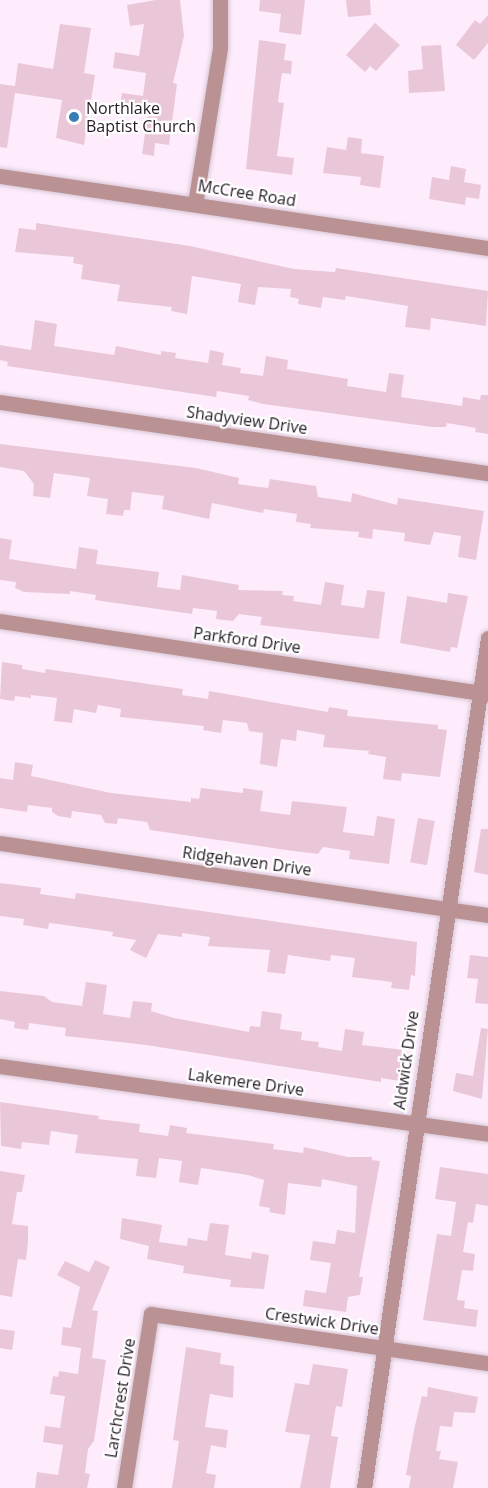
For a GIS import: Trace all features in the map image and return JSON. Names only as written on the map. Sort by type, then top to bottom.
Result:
[{"type":"street","points":[[195,204],[220,48],[220,0]]},
{"type":"street","name":"McCree Road","points":[[0,176],[488,248]]},
{"type":"street","name":"Shadyview Drive","points":[[0,402],[488,473]]},
{"type":"street","name":"Parkford Drive","points":[[0,621],[484,693]]},
{"type":"street","name":"Aldwick Drive","points":[[364,1488],[415,1124],[484,693],[488,638]]},
{"type":"street","name":"Ridgehaven Drive","points":[[0,843],[488,915]]},
{"type":"street","name":"Lakemere Drive","points":[[0,1066],[488,1134]]},
{"type":"street","name":"Crestwick Drive","points":[[151,1314],[488,1363]]},
{"type":"street","name":"Larchcrest Drive","points":[[124,1488],[151,1314]]},
{"type":"building","points":[[156,0],[180,0],[184,36],[173,83],[177,84],[169,145],[155,143],[154,156],[142,154],[148,114],[119,109],[122,93],[143,96],[146,73],[113,68],[115,52],[139,56],[144,24],[130,26],[127,5]]},
{"type":"building","points":[[260,0],[305,0],[301,35],[279,32],[281,14],[259,11]]},
{"type":"building","points":[[346,0],[370,0],[371,15],[348,17]]},
{"type":"building","points":[[488,15],[488,43],[474,60],[456,45],[475,20],[480,24]]},
{"type":"building","points":[[375,23],[400,45],[376,71],[370,66],[365,72],[346,55]]},
{"type":"building","name":"Northlake Baptist Church","points":[[60,24],[91,28],[84,73],[95,75],[84,145],[56,138],[62,100],[15,93],[7,148],[0,147],[0,84],[15,86],[18,63],[53,69]]},
{"type":"building","points":[[259,40],[286,44],[284,60],[292,61],[291,74],[282,73],[281,79],[278,102],[284,103],[277,156],[294,158],[292,175],[246,169]]},
{"type":"building","points":[[441,45],[445,91],[409,93],[408,71],[423,69],[421,46]]},
{"type":"building","points":[[348,137],[362,139],[361,153],[384,156],[380,188],[360,185],[361,177],[323,173],[327,147],[346,150]]},
{"type":"building","points":[[451,166],[466,169],[464,182],[481,185],[479,199],[466,197],[465,205],[429,199],[432,177],[449,180]]},
{"type":"building","points":[[36,223],[190,246],[294,269],[335,272],[336,268],[488,291],[486,326],[431,318],[430,330],[405,327],[408,306],[346,296],[345,300],[323,297],[321,308],[298,304],[299,299],[290,297],[291,289],[258,287],[255,305],[238,302],[241,284],[192,276],[187,314],[171,311],[172,307],[117,301],[120,285],[81,279],[83,265],[73,263],[74,257],[15,252],[19,228],[36,230]]},
{"type":"building","points":[[35,320],[57,324],[54,346],[114,355],[116,346],[161,355],[161,351],[176,353],[175,358],[208,363],[210,350],[224,353],[222,365],[241,368],[240,373],[263,376],[266,356],[288,360],[287,369],[348,379],[347,386],[386,392],[389,373],[404,375],[401,397],[462,406],[463,397],[480,400],[481,395],[488,395],[488,434],[475,432],[476,428],[447,423],[446,427],[432,427],[263,404],[248,400],[249,396],[217,391],[216,397],[7,366],[8,362],[0,360],[0,345],[31,350]]},
{"type":"building","points":[[0,444],[196,468],[239,478],[238,484],[268,488],[270,479],[316,486],[318,497],[351,502],[352,493],[397,505],[398,498],[484,511],[476,560],[458,557],[461,536],[434,532],[430,545],[404,541],[405,533],[373,529],[372,539],[358,537],[359,532],[310,528],[311,524],[296,522],[297,514],[264,509],[263,513],[212,503],[209,519],[162,509],[164,496],[132,492],[130,510],[124,510],[123,516],[106,514],[108,499],[87,496],[90,478],[54,473],[50,498],[33,496],[34,484],[24,471],[0,467]]},
{"type":"building","points":[[0,538],[12,540],[9,559],[76,569],[79,547],[98,550],[96,564],[159,572],[157,587],[180,590],[182,575],[239,585],[238,590],[283,591],[282,595],[294,596],[293,601],[321,605],[325,582],[344,585],[341,605],[364,608],[367,590],[385,592],[379,639],[260,625],[262,617],[239,614],[233,621],[216,619],[217,611],[193,608],[192,614],[95,600],[96,595],[70,591],[70,594],[24,592],[15,588],[16,582],[0,580]]},
{"type":"building","points":[[448,593],[468,596],[457,648],[451,647],[450,652],[400,643],[407,596],[447,603]]},
{"type":"building","points":[[2,662],[22,665],[22,669],[45,673],[46,669],[183,689],[182,695],[208,699],[209,691],[328,712],[329,707],[348,710],[347,716],[438,725],[438,729],[447,730],[440,777],[402,773],[401,781],[383,779],[386,757],[368,754],[369,751],[323,747],[325,735],[297,730],[296,741],[281,739],[277,767],[260,764],[263,733],[249,731],[247,723],[223,720],[221,733],[203,730],[204,726],[120,717],[121,709],[98,705],[96,713],[74,709],[72,723],[54,721],[57,698],[31,695],[31,698],[15,696],[14,701],[0,699]]},
{"type":"building","points":[[15,762],[33,765],[31,776],[111,793],[191,802],[191,798],[199,799],[201,788],[243,793],[243,788],[263,791],[260,811],[290,815],[292,801],[347,807],[343,832],[374,836],[377,816],[395,819],[389,864],[349,859],[350,851],[323,847],[318,854],[150,830],[147,822],[118,818],[117,824],[105,823],[101,815],[72,811],[71,818],[58,816],[52,812],[52,808],[28,805],[27,812],[0,808],[0,778],[13,780]]},
{"type":"building","points":[[418,818],[435,821],[427,865],[410,862]]},
{"type":"building","points":[[481,829],[488,829],[488,875],[474,872]]},
{"type":"building","points":[[0,883],[41,888],[40,894],[75,899],[76,893],[417,942],[415,976],[411,975],[409,990],[391,988],[392,982],[352,977],[355,958],[331,955],[330,961],[288,955],[285,974],[267,972],[270,950],[208,946],[210,937],[182,933],[182,937],[158,934],[146,958],[130,950],[136,940],[112,936],[113,932],[49,923],[48,929],[23,925],[24,919],[0,916]]},
{"type":"building","points":[[470,955],[488,957],[488,1004],[475,1003],[478,979],[467,978]]},
{"type":"building","points":[[86,982],[107,985],[103,1014],[130,1018],[133,1001],[152,1003],[151,1011],[174,1018],[249,1032],[250,1026],[260,1027],[262,1011],[282,1014],[280,1029],[302,1032],[301,1040],[319,1042],[318,1047],[342,1051],[345,1029],[364,1032],[362,1045],[404,1050],[400,1081],[381,1078],[381,1082],[146,1045],[65,1036],[66,1028],[29,1023],[28,1030],[14,1028],[15,1022],[0,1019],[0,991],[44,996],[52,1002],[82,1006]]},
{"type":"building","points":[[481,1028],[488,1029],[482,1099],[453,1091],[456,1073],[473,1076]]},
{"type":"building","points":[[0,1102],[140,1124],[139,1132],[168,1136],[170,1125],[187,1128],[186,1133],[274,1144],[273,1149],[303,1153],[304,1147],[348,1157],[372,1157],[372,1160],[380,1161],[359,1277],[363,1277],[360,1295],[348,1297],[346,1312],[303,1306],[305,1290],[326,1293],[331,1263],[310,1260],[313,1241],[335,1244],[337,1230],[355,1233],[357,1186],[322,1179],[321,1187],[288,1183],[285,1215],[269,1212],[270,1208],[259,1206],[264,1180],[248,1175],[201,1168],[198,1185],[179,1182],[182,1161],[159,1158],[156,1178],[136,1176],[138,1159],[75,1153],[78,1135],[51,1131],[49,1145],[22,1142],[21,1149],[1,1146]]},
{"type":"building","points":[[440,1167],[488,1174],[488,1206],[476,1204],[473,1223],[468,1222],[463,1252],[475,1254],[473,1271],[462,1270],[457,1300],[465,1301],[464,1308],[478,1310],[476,1327],[423,1320],[437,1234],[451,1236],[456,1202],[435,1199]]},
{"type":"building","points":[[0,1171],[25,1175],[22,1192],[17,1192],[12,1224],[28,1226],[26,1260],[18,1259],[12,1297],[0,1295]]},
{"type":"building","points":[[122,1218],[162,1225],[159,1242],[187,1246],[188,1238],[207,1241],[210,1223],[229,1225],[225,1255],[251,1259],[252,1252],[269,1255],[264,1289],[230,1287],[231,1280],[183,1273],[184,1266],[147,1259],[149,1246],[120,1239]]},
{"type":"building","points":[[95,1260],[110,1267],[92,1310],[98,1311],[92,1358],[106,1360],[94,1441],[88,1449],[85,1473],[90,1474],[87,1488],[35,1488],[37,1472],[58,1475],[63,1445],[43,1442],[45,1426],[60,1428],[65,1396],[50,1394],[53,1376],[58,1377],[59,1371],[78,1374],[81,1348],[61,1345],[63,1327],[71,1328],[80,1287],[57,1275],[65,1261],[89,1272]]},
{"type":"building","points":[[0,1329],[15,1331],[12,1350],[0,1348]]},
{"type":"building","points":[[186,1347],[221,1353],[220,1364],[234,1366],[233,1398],[210,1394],[205,1427],[228,1430],[226,1448],[211,1445],[206,1473],[216,1475],[214,1488],[172,1488],[179,1441],[173,1440]]},
{"type":"building","points":[[313,1364],[348,1369],[342,1407],[336,1406],[331,1436],[338,1437],[330,1488],[300,1488],[310,1435],[285,1432],[295,1383],[309,1385]]},
{"type":"building","points":[[428,1387],[478,1397],[475,1413],[454,1412],[452,1427],[440,1426],[436,1451],[441,1451],[439,1459],[458,1462],[453,1488],[409,1488],[411,1476],[406,1475],[414,1430],[422,1396],[427,1397]]},
{"type":"place","name":"Northlake Baptist Church","points":[[74,117]]}]
